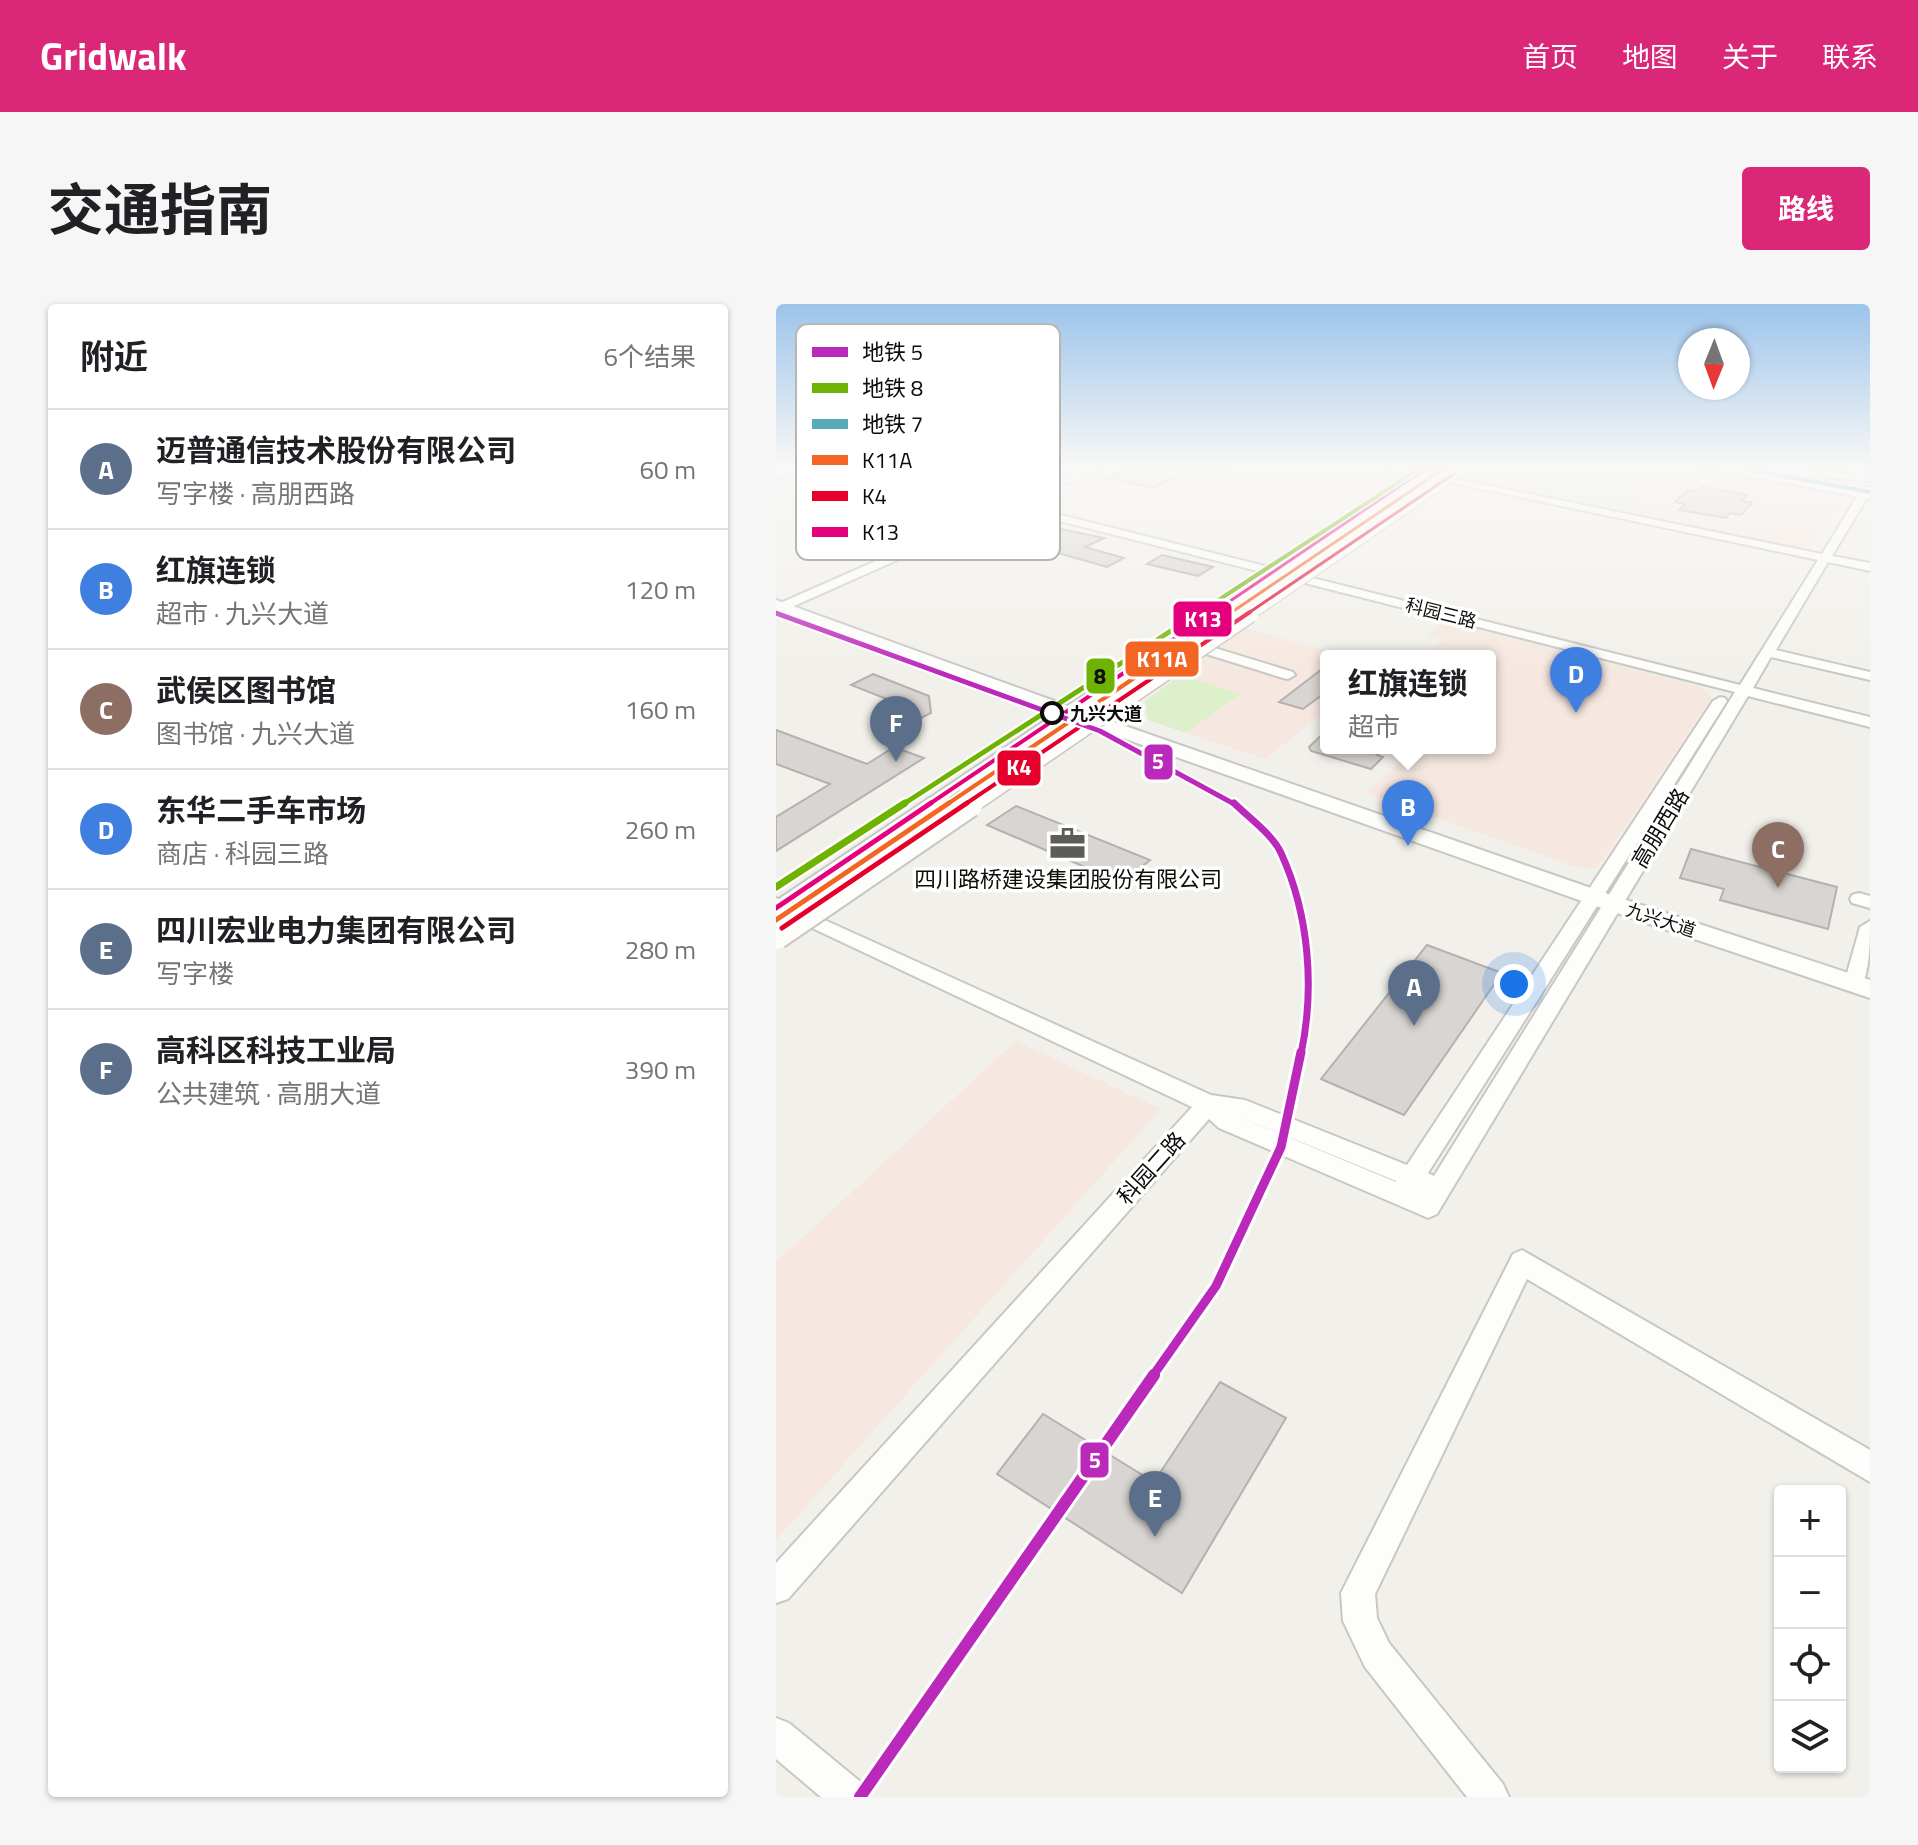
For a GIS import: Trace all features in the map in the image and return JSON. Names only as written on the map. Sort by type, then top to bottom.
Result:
[{"type":"highway","points":[[776,935],[1358,535]]},
{"type":"highway","points":[[1061,741],[1106,716],[1244,619],[1289,574]]},
{"type":"main road","points":[[782,912],[1348,535]]},
{"type":"main road","points":[[1076,715],[1192,645],[1289,574]]},
{"type":"main road","name":"九兴大道","points":[[778,607],[1614,905],[1862,987]]},
{"type":"street","name":"科园三路","points":[[1129,535],[1870,722]]},
{"type":"street","points":[[1718,535],[1870,567]]},
{"type":"street","name":"高朋西路","points":[[1821,557],[1767,652],[1735,689],[1614,905],[1434,1198],[1407,1186],[1593,897],[1836,535]]},
{"type":"street","points":[[778,607],[887,560]]},
{"type":"street","points":[[1192,645],[1288,675]]},
{"type":"street","points":[[1767,652],[1870,676]]},
{"type":"street","points":[[782,912],[1208,1104],[1227,1122],[1407,1186]]},
{"type":"street","points":[[1862,987],[1864,928]]},
{"type":"street","name":"科园二路","points":[[776,1587],[1208,1104]]},
{"type":"street","points":[[1490,1797],[1377,1655],[1360,1621],[1358,1593],[1522,1262],[1870,1467]]},
{"type":"street","points":[[776,1736],[850,1797]]},
{"type":"shaded area","points":[[1731,535],[1819,535],[1811,547],[1796,548]]},
{"type":"shaded area","points":[[1445,621],[1702,687],[1712,698],[1597,868],[1581,869],[1366,793],[1408,754],[1496,754],[1496,650],[1432,650],[1443,640],[1428,636]]},
{"type":"shaded area","points":[[1246,628],[1324,650],[1320,650],[1320,716],[1265,759],[1186,733],[1241,694],[1181,675]]},
{"type":"shaded area","points":[[1016,1041],[1161,1109],[776,1540],[776,1262]]},
{"type":"green space","points":[[1180,675],[1241,694],[1186,733],[1148,720],[1145,701]]},
{"type":"building","points":[[1060,535],[1104,538],[1085,547],[1124,558],[1107,567],[1060,554]]},
{"type":"building","points":[[1162,555],[1213,567],[1198,576],[1147,564]]},
{"type":"building","points":[[1320,671],[1320,696],[1303,709],[1279,702]]},
{"type":"building","points":[[873,674],[929,696],[931,713],[906,726],[886,718],[907,707],[851,685]]},
{"type":"building","points":[[776,730],[867,764],[894,747],[924,758],[776,851],[776,817],[830,784],[776,764]]},
{"type":"building","points":[[1320,737],[1320,754],[1309,747]]},
{"type":"building","points":[[1321,754],[1378,754],[1383,757],[1371,769]]},
{"type":"building","name":"四川路桥建设集团股份有限公司","points":[[1016,806],[1150,860],[1122,883],[987,825]]},
{"type":"building","points":[[1691,849],[1837,887],[1828,929],[1720,900],[1724,889],[1680,878]]},
{"type":"building","points":[[1427,945],[1502,973],[1404,1115],[1321,1079]]},
{"type":"building","points":[[1220,1382],[1286,1418],[1182,1593],[997,1474],[1043,1414],[1154,1482]]},
{"type":"metro line","name":"8","points":[[776,887],[1318,535]]},
{"type":"metro line","name":"5","points":[[776,613],[1100,731],[1231,800],[1280,850],[1307,936],[1307,1026],[1281,1147],[1216,1286],[860,1797]]},
{"type":"transit line","name":"K13","points":[[776,908],[1328,535]]},
{"type":"transit line","name":"K11A","points":[[776,920],[1346,535]]},
{"type":"transit line","name":"K4","points":[[782,928],[1364,535]]},
{"type":"place","name":"九兴大道","points":[[1052,713]]},
{"type":"place","name":"东华二手车市场","points":[[1576,713]]},
{"type":"place","name":"高科区科技工业局","points":[[896,762]]},
{"type":"place","name":"四川路桥建设集团股份有限公司","points":[[1068,843]]},
{"type":"place","name":"红旗连锁","points":[[1408,846]]},
{"type":"place","name":"武侯区图书馆","points":[[1778,888]]},
{"type":"place","name":"迈普通信技术股份有限公司","points":[[1414,1026]]},
{"type":"place","name":"四川宏业电力集团有限公司","points":[[1155,1537]]}]
